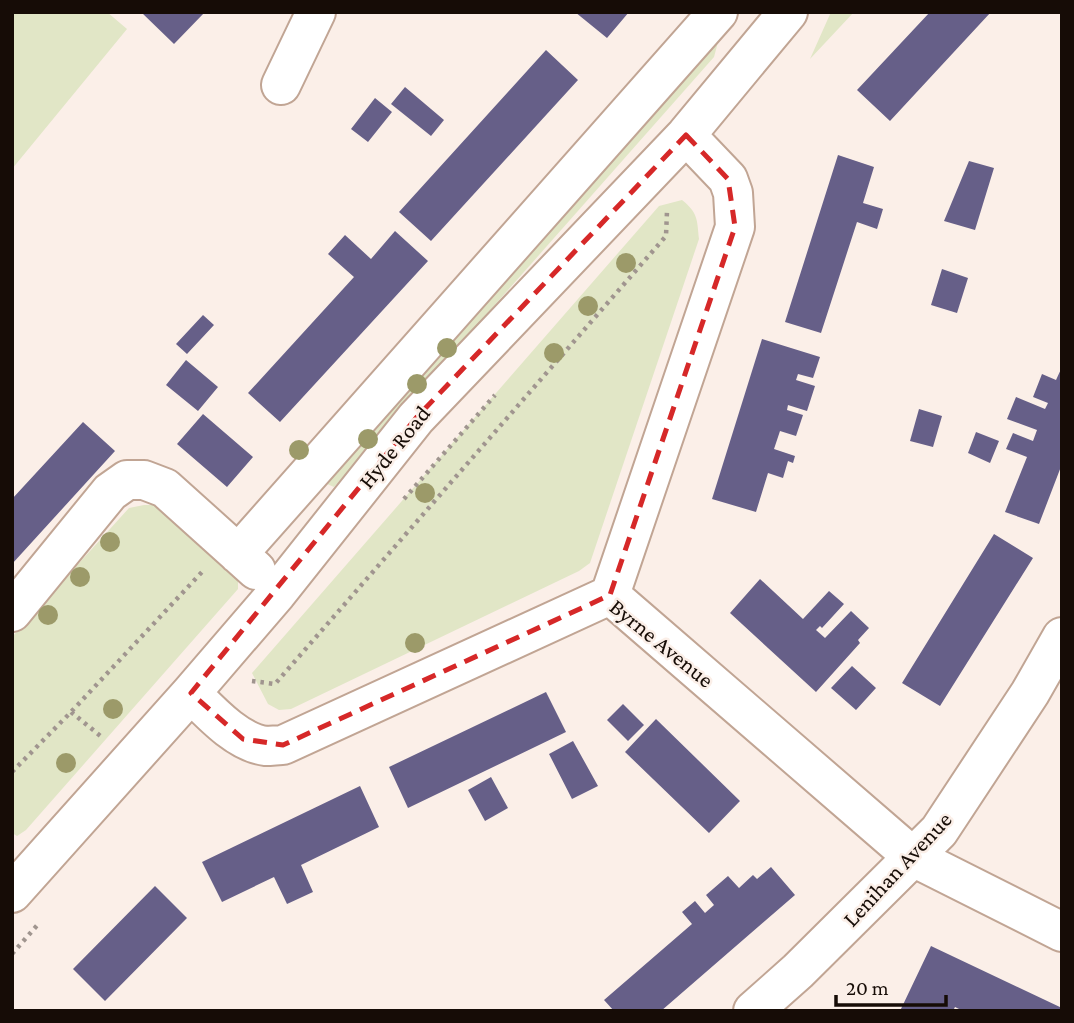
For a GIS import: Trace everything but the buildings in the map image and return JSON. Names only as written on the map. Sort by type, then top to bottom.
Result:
[{"type":"street","points":[[281,85],[316,12]]},
{"type":"street","points":[[232,549],[719,12],[760,46]]},
{"type":"street","name":"Hyde Road","points":[[12,893],[277,593],[416,418],[686,135],[788,12]]},
{"type":"street","points":[[610,595],[735,227],[733,193],[728,180],[686,135]]},
{"type":"street","points":[[12,612],[110,492],[127,480],[144,480],[165,488],[277,593]]},
{"type":"street","name":"Byrne Avenue","points":[[191,693],[213,715],[243,738],[264,746],[283,745],[610,595],[913,857],[1062,932]]},
{"type":"street","name":"Lenihan Avenue","points":[[753,1011],[798,971],[939,831],[1030,693],[1062,637]]},
{"type":"path","points":[[249,688],[244,680],[275,684],[666,236],[667,209]]},
{"type":"path","points":[[400,503],[499,390]]},
{"type":"path","points":[[12,772],[232,549]]},
{"type":"path","points":[[71,712],[111,745]]},
{"type":"path","points":[[12,954],[47,913]]},
{"type":"highlighted area","points":[[686,135],[728,179],[735,227],[610,595],[283,745],[243,739],[191,693],[416,418]]},
{"type":"green space","points":[[12,12],[107,12],[127,29],[12,169]]},
{"type":"green space","points":[[831,12],[854,12],[810,59]]},
{"type":"green space","points":[[701,42],[718,42],[714,57],[334,487],[318,480]]},
{"type":"green space","points":[[682,200],[696,217],[699,239],[590,563],[579,571],[291,709],[279,710],[268,704],[252,673],[659,206]]},
{"type":"green space","points":[[159,505],[234,565],[238,589],[26,830],[17,836],[12,833],[12,637],[129,508]]}]
